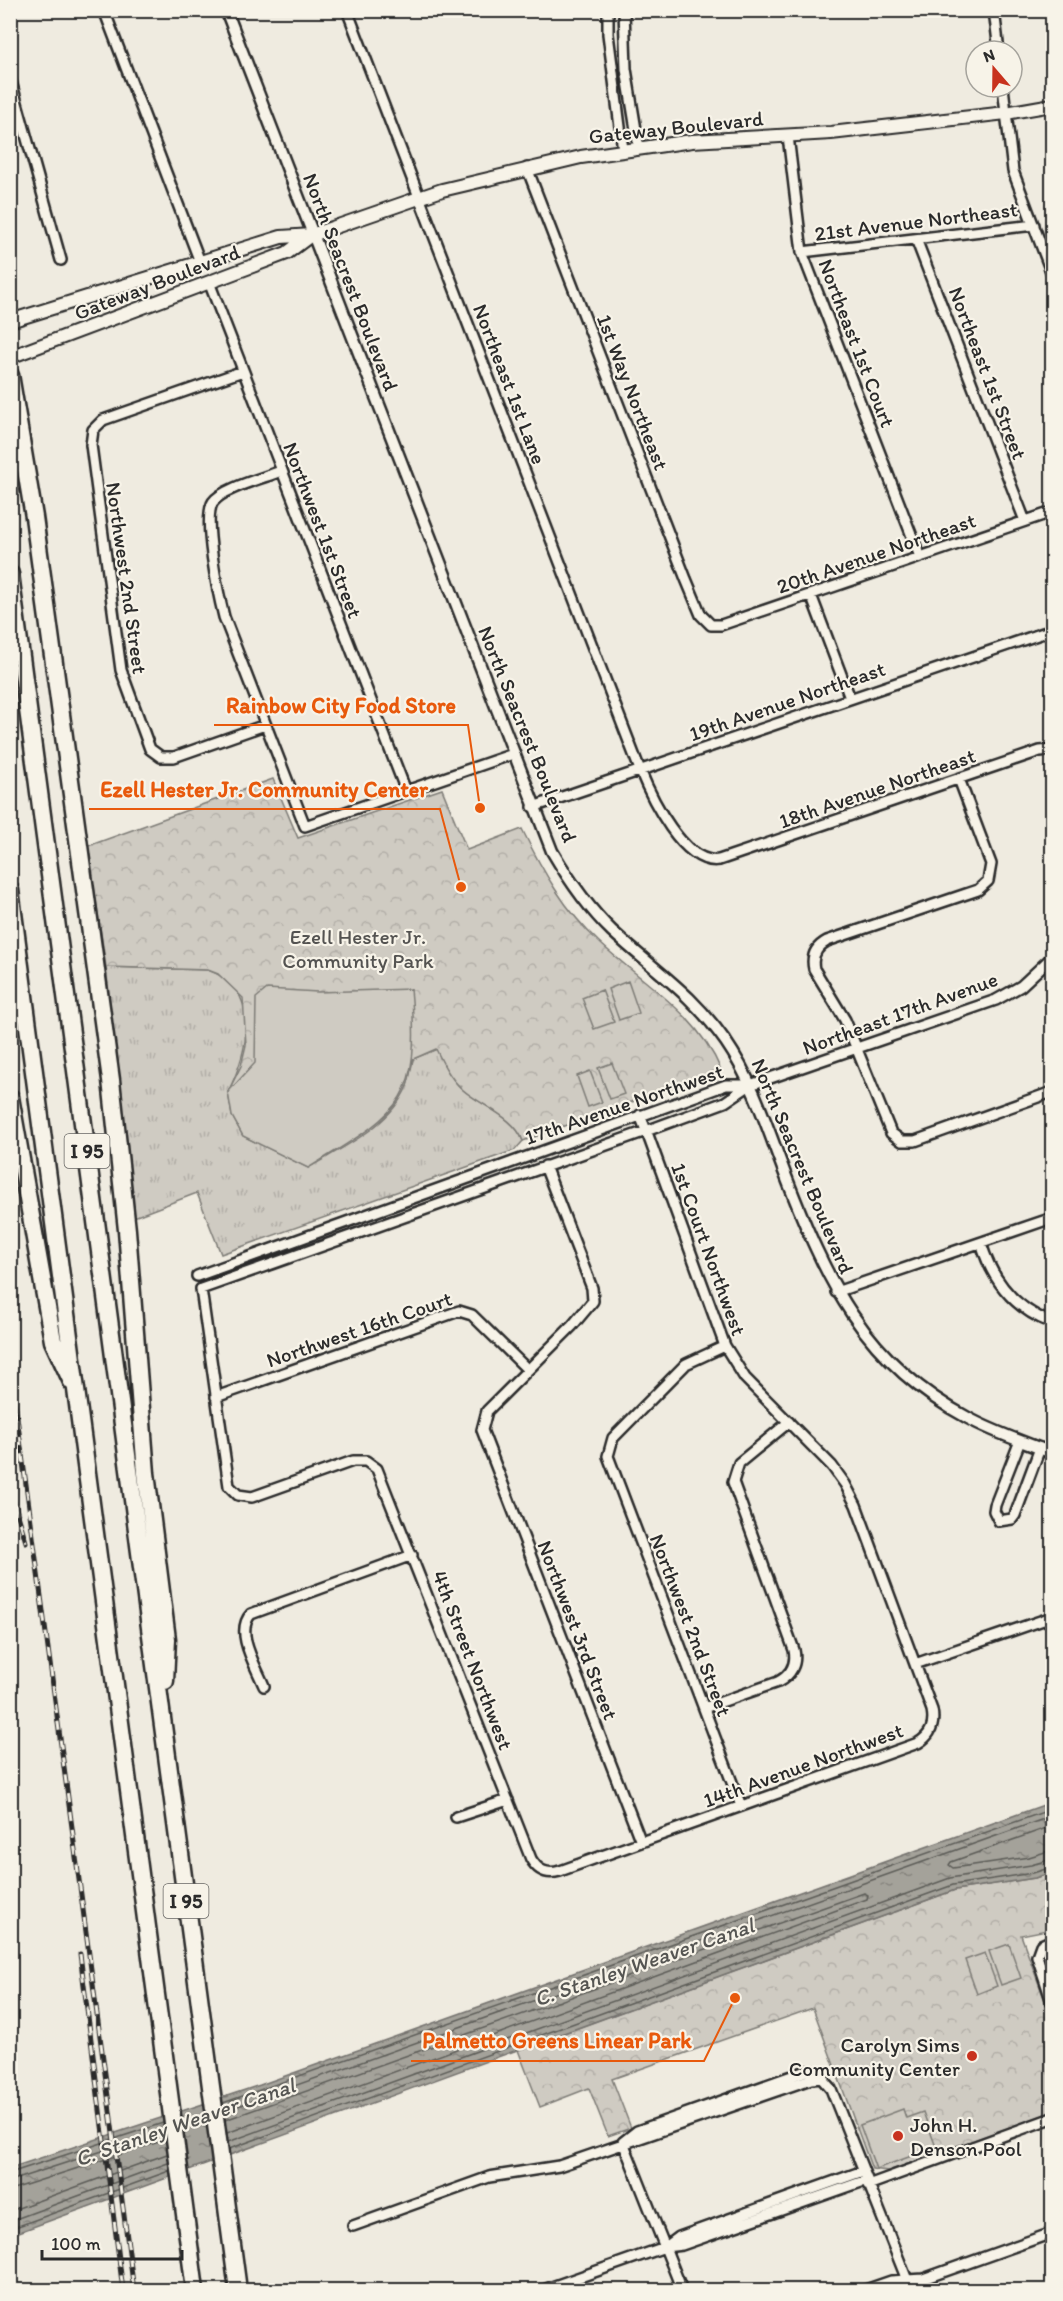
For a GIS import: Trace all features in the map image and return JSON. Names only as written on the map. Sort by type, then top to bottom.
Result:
[{"type":"highway","points":[[10,375],[33,507],[111,1080],[126,1219],[146,1473],[167,1639],[164,1728]]},
{"type":"highway","name":"I 95","points":[[10,573],[238,2290]]},
{"type":"highway","name":"I 95","points":[[10,890],[195,2290]]},
{"type":"highway","points":[[10,1097],[53,1341],[79,1399]]},
{"type":"main road","name":"Gateway Boulevard","points":[[10,321],[281,237],[312,234],[418,198],[526,168],[639,148],[724,139],[831,133],[1006,113],[1053,105]]},
{"type":"main road","name":"Gateway Boulevard","points":[[10,357],[287,253],[312,234]]},
{"type":"street","points":[[104,10],[200,262]]},
{"type":"street","name":"North Seacrest Boulevard","points":[[226,10],[533,807],[552,851],[580,895],[611,929],[696,1004],[728,1045],[750,1085],[812,1243],[836,1292],[872,1342],[917,1384],[968,1418],[1053,1453]]},
{"type":"street","name":"Northeast 1st Lane","points":[[347,10],[640,770]]},
{"type":"street","points":[[608,10],[608,34],[623,150]]},
{"type":"street","points":[[624,10],[626,69],[639,148]]},
{"type":"street","points":[[994,10],[998,39]]},
{"type":"street","points":[[10,78],[61,260]]},
{"type":"street","points":[[1004,99],[1013,171],[1053,274]]},
{"type":"street","name":"Northeast 1st Court","points":[[788,136],[802,252],[920,557]]},
{"type":"street","name":"1st Way Northeast","points":[[526,168],[686,579],[701,615],[711,625]]},
{"type":"street","name":"21st Avenue Northeast","points":[[802,252],[1034,225]]},
{"type":"street","name":"Northeast 1st Street","points":[[916,238],[1025,521]]},
{"type":"street","name":"Northwest 1st Street","points":[[209,282],[406,791]]},
{"type":"street","name":"Northwest 2nd Street","points":[[243,372],[103,420],[93,430],[91,445],[120,670],[145,740],[161,757],[174,757],[265,725]]},
{"type":"street","points":[[281,471],[224,493],[213,502],[209,515],[221,607],[305,826],[513,754]]},
{"type":"street","name":"20th Avenue Northeast","points":[[711,625],[721,625],[1053,512]]},
{"type":"street","points":[[811,595],[850,698]]},
{"type":"street","name":"19th Avenue Northeast","points":[[533,807],[1053,630]]},
{"type":"street","name":"18th Avenue Northeast","points":[[640,770],[659,810],[673,830],[700,857],[713,862],[1040,751],[1053,750]]},
{"type":"street","points":[[959,779],[992,864],[988,881],[978,890],[827,941],[816,949],[814,969],[857,1048],[891,1133],[902,1141],[915,1141],[1053,1092]]},
{"type":"street","name":"Northeast 17th Avenue","points":[[750,1085],[996,1000],[1021,986],[1053,957]]},
{"type":"street","name":"17th Avenue Northwest","points":[[197,1276],[726,1085],[750,1085]]},
{"type":"street","name":"17th Avenue Northwest","points":[[216,1397],[201,1289],[725,1102],[750,1085]]},
{"type":"street","name":"1st Court Northwest","points":[[640,1115],[725,1346],[745,1378],[832,1466],[856,1505],[915,1664]]},
{"type":"street","points":[[528,1370],[590,1307],[594,1294],[545,1166]]},
{"type":"street","points":[[836,1292],[1053,1218]]},
{"type":"street","points":[[981,1243],[992,1272],[1006,1292],[1030,1312],[1053,1323]]},
{"type":"street","name":"Northwest 16th Court","points":[[216,1397],[459,1311],[472,1315],[528,1370]]},
{"type":"street","name":"Northwest 2nd Street","points":[[725,1346],[686,1364],[613,1438],[608,1456],[741,1806]]},
{"type":"street","name":"Northwest 3rd Street","points":[[528,1370],[487,1412],[482,1430],[641,1842]]},
{"type":"street","name":"4th Street Northwest","points":[[216,1397],[227,1479],[229,1486],[238,1495],[252,1497],[353,1461],[366,1461],[380,1474],[531,1860],[546,1872]]},
{"type":"street","points":[[704,1708],[778,1682],[789,1674],[795,1662],[794,1650],[733,1482],[739,1463],[789,1422]]},
{"type":"street","points":[[1020,1441],[995,1505],[994,1511],[999,1521],[1012,1520],[1016,1515],[1040,1448]]},
{"type":"street","points":[[264,1686],[243,1632],[251,1614],[412,1555]]},
{"type":"street","points":[[915,1664],[1053,1617]]},
{"type":"street","name":"14th Avenue Northwest","points":[[546,1872],[560,1871],[924,1740],[932,1729],[934,1717],[915,1664]]},
{"type":"street","points":[[456,1817],[508,1800]]},
{"type":"street","points":[[1053,1940],[1041,1945],[1037,1956],[1053,2002]]},
{"type":"street","points":[[353,2226],[489,2177],[558,2166],[623,2142],[640,2140],[697,2115],[811,2079],[824,2078],[831,2089],[911,2290]]},
{"type":"street","points":[[543,2290],[665,2247],[679,2237],[728,2224],[1053,2118]]},
{"type":"street","points":[[623,2142],[682,2290]]},
{"type":"street","points":[[865,2290],[891,2281],[923,2279],[1053,2233]]},
{"type":"green space","name":"Ezell Hester Jr. Community Park","points":[[273,779],[298,838],[442,789],[467,850],[522,829],[546,875],[575,917],[599,942],[683,1015],[698,1031],[721,1070],[523,1141],[513,1125],[505,1118],[458,1085],[436,1049],[413,1059],[408,1083],[400,1100],[390,1113],[365,1134],[308,1168],[243,1136],[232,1116],[228,1092],[241,1066],[246,1045],[243,998],[218,974],[208,970],[106,967],[88,846]]},
{"type":"green space","points":[[106,967],[208,970],[225,979],[237,991],[244,1006],[245,1041],[241,1059],[228,1092],[407,1086],[413,1059],[437,1049],[447,1070],[458,1085],[505,1118],[513,1125],[523,1141],[515,1150],[221,1254],[197,1193],[134,1217]]},
{"type":"green space","points":[[628,981],[639,1013],[619,1020],[608,989]]},
{"type":"green space","points":[[267,989],[318,992],[411,989],[412,1058],[407,1081],[398,1101],[364,1133],[308,1168],[243,1136],[232,1116],[228,1092],[255,1063],[256,998]]},
{"type":"green space","points":[[602,990],[614,1022],[594,1029],[582,998]]},
{"type":"green space","points":[[612,1063],[624,1094],[610,1099],[598,1068]]},
{"type":"green space","points":[[590,1071],[602,1102],[588,1107],[577,1076]]},
{"type":"green space","points":[[1052,1872],[1052,1929],[1021,1935],[1052,2020],[1052,2112],[888,2171],[872,2169],[813,2008],[612,2079],[631,2128],[608,2136],[589,2088],[540,2107],[518,2050],[955,1890],[1035,1878]]},
{"type":"green space","points":[[1009,1944],[1021,1978],[1001,1985],[989,1951]]},
{"type":"green space","points":[[985,1953],[997,1986],[977,1994],[965,1960]]},
{"type":"green space","name":"John H. Denson Pool","points":[[903,2109],[906,2118],[923,2112],[936,2147],[876,2169],[860,2125]]},
{"type":"water","name":"C. Stanley Weaver Canal","points":[[1052,1802],[1052,1872],[1035,1878],[955,1890],[11,2235],[10,2168],[260,2085]]},
{"type":"railway","points":[[10,1365],[134,2290]]},
{"type":"railway","points":[[10,1488],[26,1542]]},
{"type":"railway","points":[[80,1954],[123,2290]]},
{"type":"place","name":"Rainbow City Food Store","points":[[480,808]]},
{"type":"place","name":"Ezell Hester Jr. Community Center","points":[[461,887]]},
{"type":"place","name":"Palmetto Greens Linear Park","points":[[735,1998]]},
{"type":"place","name":"Carolyn Sims Community Center","points":[[972,2056]]},
{"type":"place","name":"John H. Denson Pool","points":[[898,2136]]}]
